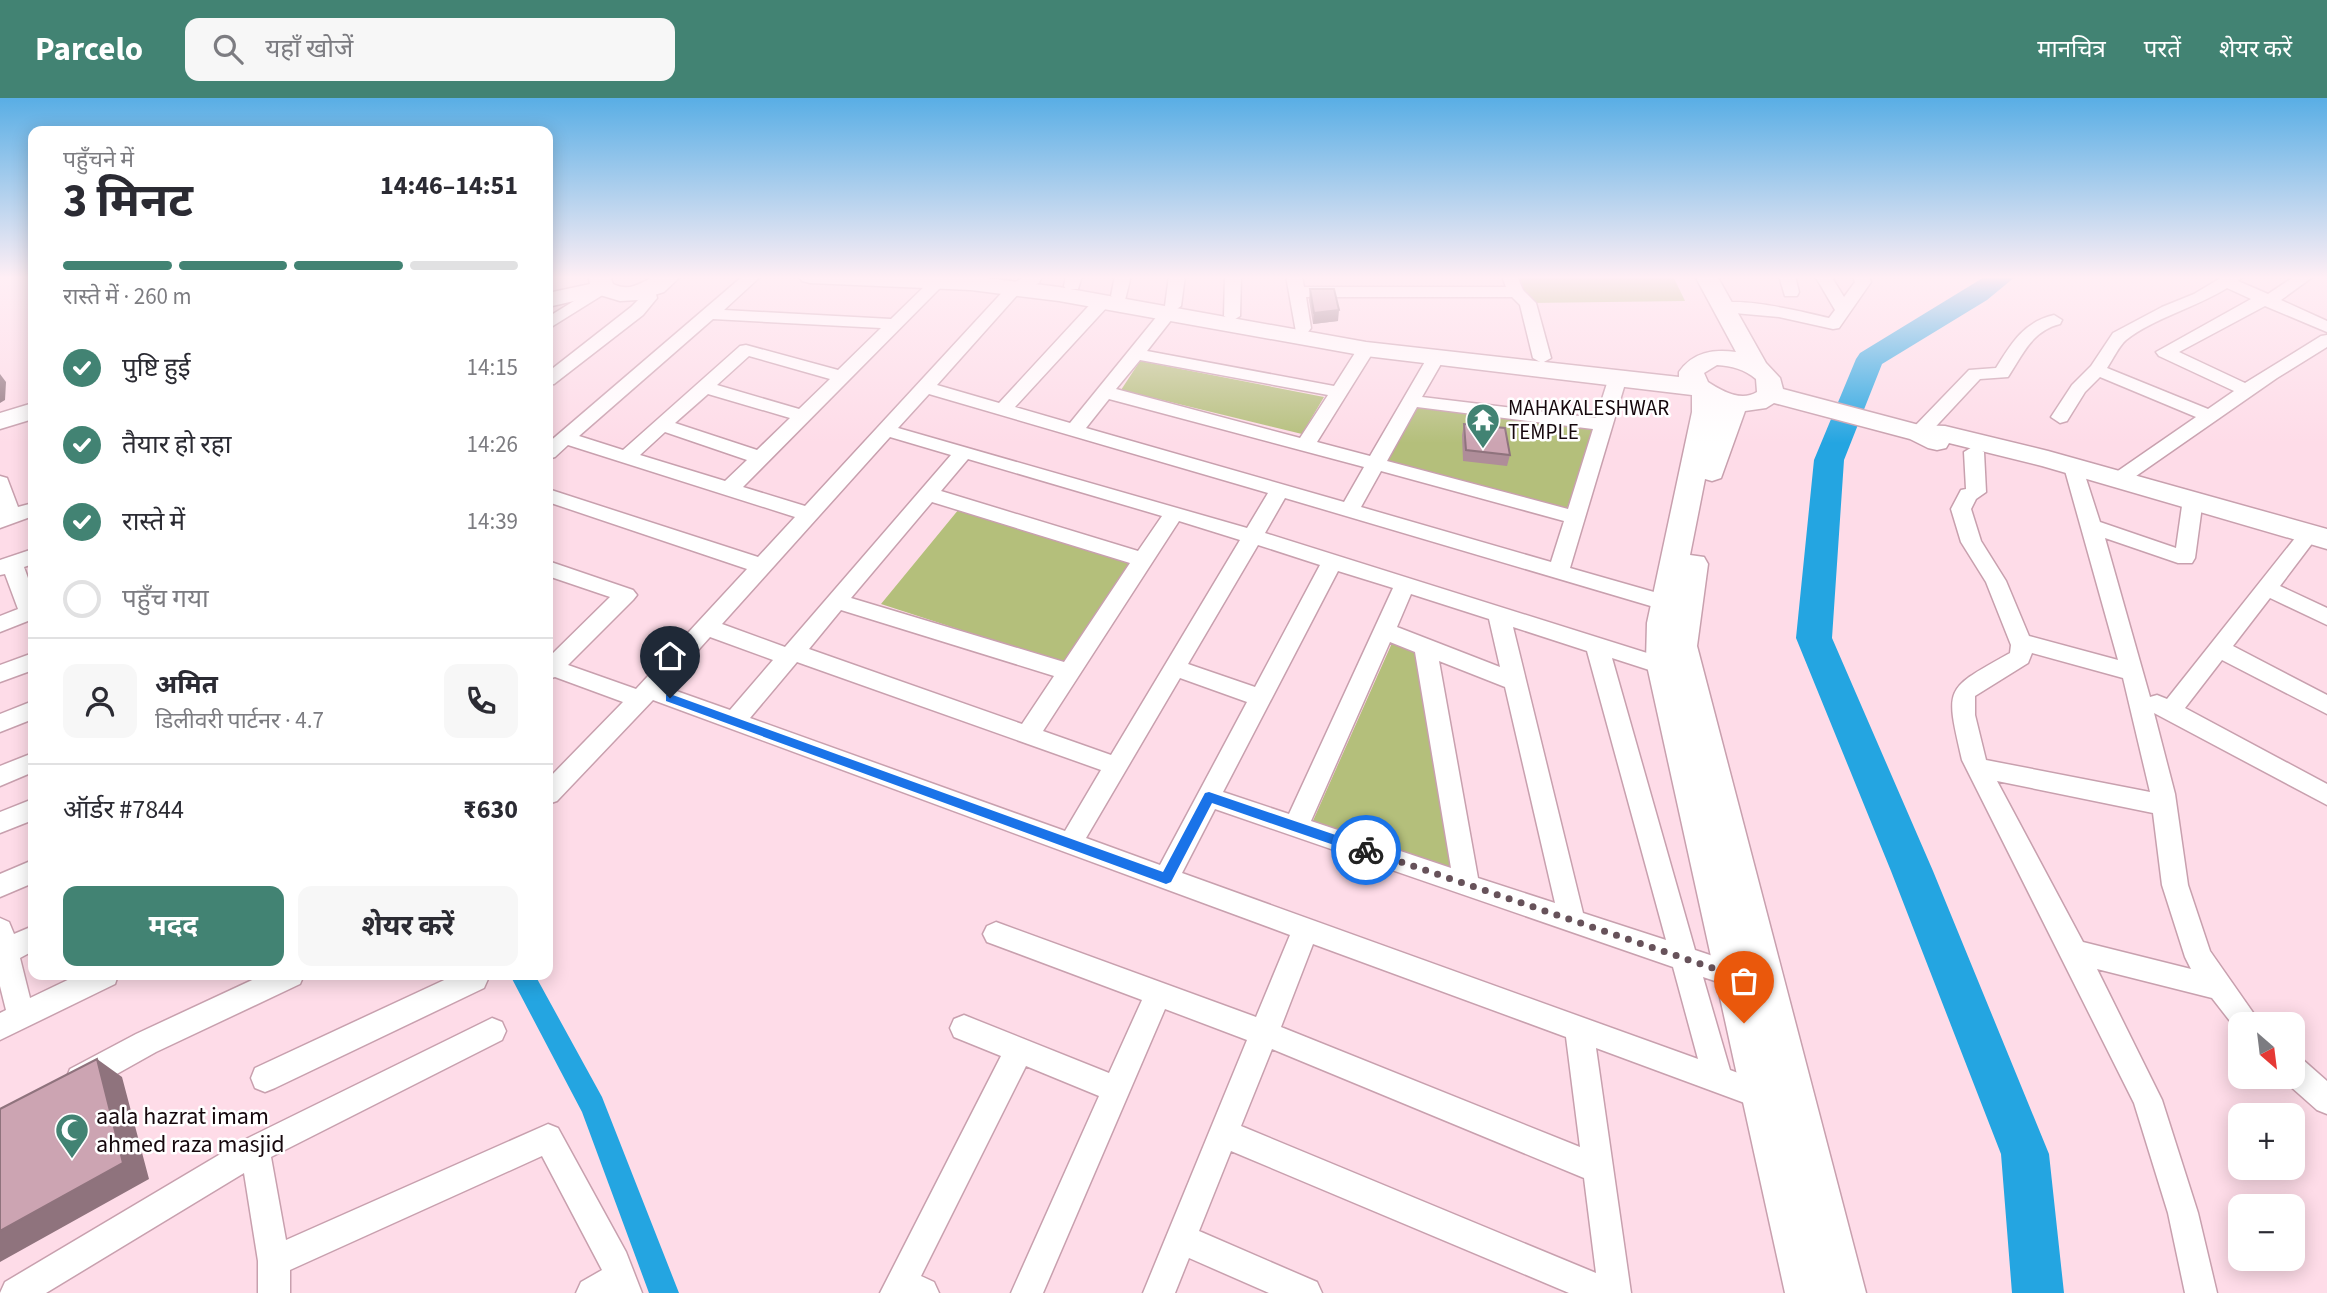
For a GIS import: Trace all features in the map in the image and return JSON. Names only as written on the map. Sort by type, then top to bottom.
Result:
[{"type":"street","points":[[553,376],[610,332]]},
{"type":"street","points":[[553,449],[688,332]]},
{"type":"street","points":[[729,489],[887,332]]},
{"type":"street","points":[[553,789],[644,695],[973,332]]},
{"type":"street","points":[[1003,409],[1076,332]]},
{"type":"street","points":[[1074,430],[1154,332]]},
{"type":"street","points":[[1280,332],[1366,349],[1707,389]]},
{"type":"street","points":[[1325,332],[1416,347],[1542,358],[1764,400],[1781,396],[1919,433],[1942,444],[1974,452],[2044,468],[2074,467]]},
{"type":"street","points":[[1535,332],[1542,358]]},
{"type":"street","points":[[1715,332],[1728,358]]},
{"type":"street","points":[[1737,332],[1756,367]]},
{"type":"street","points":[[1919,433],[1975,374],[2002,373],[2022,340],[2030,332]]},
{"type":"street","points":[[2060,417],[2078,389],[2097,370],[2119,337],[2129,332]]},
{"type":"street","points":[[2205,332],[2165,352],[2169,376],[2210,417]]},
{"type":"street","points":[[2119,479],[2247,391],[2319,354],[2327,340]]},
{"type":"street","points":[[1306,444],[1366,349]]},
{"type":"street","points":[[626,457],[746,350],[842,377]]},
{"type":"street","points":[[1136,354],[1338,392]]},
{"type":"street","points":[[1349,510],[1436,357]]},
{"type":"street","points":[[1781,396],[1768,376],[1756,367],[1728,358],[1701,362],[1717,447],[1698,542],[1677,606],[1682,646],[1676,671],[1733,975],[1807,1293]]},
{"type":"street","points":[[2097,370],[2169,376],[2247,391]]},
{"type":"street","points":[[1559,571],[1618,377]]},
{"type":"street","points":[[705,387],[803,416]]},
{"type":"street","points":[[925,387],[1677,606]]},
{"type":"street","points":[[1105,392],[1575,517]]},
{"type":"street","points":[[1411,401],[1603,425]]},
{"type":"street","points":[[663,425],[761,457]]},
{"type":"street","points":[[886,430],[1252,536],[1676,671]]},
{"type":"street","points":[[1919,433],[1945,434],[2074,467],[2318,536],[2267,588],[2170,711]]},
{"type":"street","points":[[565,438],[809,514]]},
{"type":"street","points":[[734,721],[964,452]]},
{"type":"street","points":[[1974,452],[1976,492],[1968,495],[1961,509],[1971,542],[1996,581],[2021,642],[2020,657],[1975,683],[1964,693],[1963,715],[1979,768],[2148,1100],[2183,1213],[2201,1293]]},
{"type":"street","points":[[2074,467],[2135,683],[2164,805],[2175,885],[2198,957],[2238,1012]]},
{"type":"street","points":[[0,482],[6,519],[28,511]]},
{"type":"street","points":[[1070,844],[1280,490]]},
{"type":"street","points":[[928,494],[1143,560]]},
{"type":"street","points":[[553,497],[762,566]]},
{"type":"street","points":[[2091,526],[2185,558],[2193,499]]},
{"type":"street","points":[[1028,734],[1174,513]]},
{"type":"street","points":[[28,558],[6,566],[28,605]]},
{"type":"street","points":[[1166,878],[1332,562]]},
{"type":"street","points":[[553,574],[626,595],[553,664]]},
{"type":"street","points":[[1296,827],[1405,585]]},
{"type":"street","points":[[2267,588],[2327,617]]},
{"type":"street","points":[[837,601],[1069,672]]},
{"type":"street","points":[[0,624],[28,614]]},
{"type":"street","points":[[1499,615],[1572,920]]},
{"type":"street","points":[[706,626],[1116,766]]},
{"type":"street","points":[[1384,631],[1515,682]]},
{"type":"street","points":[[2021,642],[2135,683],[2170,711],[2327,796]]},
{"type":"street","points":[[1597,646],[1718,1079]]},
{"type":"street","points":[[1424,647],[1468,885]]},
{"type":"street","points":[[2219,649],[2327,705]]},
{"type":"street","points":[[0,674],[28,663]]},
{"type":"street","points":[[1175,668],[1261,698]]},
{"type":"street","points":[[553,669],[734,721],[1798,1108]]},
{"type":"street","points":[[1676,671],[1798,1108],[1844,1293]]},
{"type":"street","points":[[0,723],[28,712]]},
{"type":"street","points":[[0,776],[28,764]]},
{"type":"street","points":[[1979,768],[2164,805]]},
{"type":"street","points":[[1209,797],[1733,975]]},
{"type":"street","points":[[0,823],[28,810]]},
{"type":"street","points":[[0,886],[28,873]]},
{"type":"street","points":[[1159,1293],[1306,929]]},
{"type":"street","points":[[996,934],[1264,1033],[1598,1170]]},
{"type":"street","points":[[28,939],[3,941],[11,1022],[95,980]]},
{"type":"street","points":[[2074,951],[2221,988]]},
{"type":"street","points":[[61,1090],[146,1043],[279,980]]},
{"type":"street","points":[[265,1077],[472,980]]},
{"type":"street","points":[[1027,1293],[1158,994]]},
{"type":"street","points":[[964,1028],[1116,1090]]},
{"type":"street","points":[[1579,1029],[1615,1293]]},
{"type":"street","points":[[16,1293],[255,1150],[492,1031]]},
{"type":"street","points":[[907,1290],[1019,1050]]},
{"type":"street","points":[[2305,1080],[2326,1098]]},
{"type":"street","points":[[1223,1133],[1606,1293]]},
{"type":"street","points":[[274,1261],[548,1138],[623,1285],[592,1293]]},
{"type":"street","points":[[255,1150],[274,1261],[274,1293]]},
{"type":"street","points":[[1181,1239],[1306,1293]]},
{"type":"green space","points":[[1140,361],[1324,397],[1302,434],[1121,390]]},
{"type":"green space","points":[[1414,406],[1594,428],[1567,509],[1385,460]]},
{"type":"green space","points":[[959,509],[1134,561],[1066,664],[881,604]]},
{"type":"green space","points":[[1392,643],[1415,651],[1459,878],[1312,823]]},
{"type":"building","points":[[1464,424],[1505,428],[1510,455],[1466,450]]},
{"type":"building","name":"aala hazrat imam ahmed raza masjid","points":[[97,1059],[123,1163],[0,1231],[0,1109]]},
{"type":"waterway","points":[[1915,332],[1870,359],[1829,460],[1814,638],[1912,871],[2025,1154],[2038,1293]]},
{"type":"waterway","points":[[525,980],[593,1106],[664,1293]]},
{"type":"way so far","points":[[1366,850],[1733,975],[1744,1023]]},
{"type":"place","name":"MAHAKALESHWAR TEMPLE","points":[[1483,450]]},
{"type":"place","name":"aala hazrat imam ahmed raza masjid","points":[[72,1160]]},
{"type":"route","points":[[670,698],[1166,878],[1209,797],[1366,850]]}]
